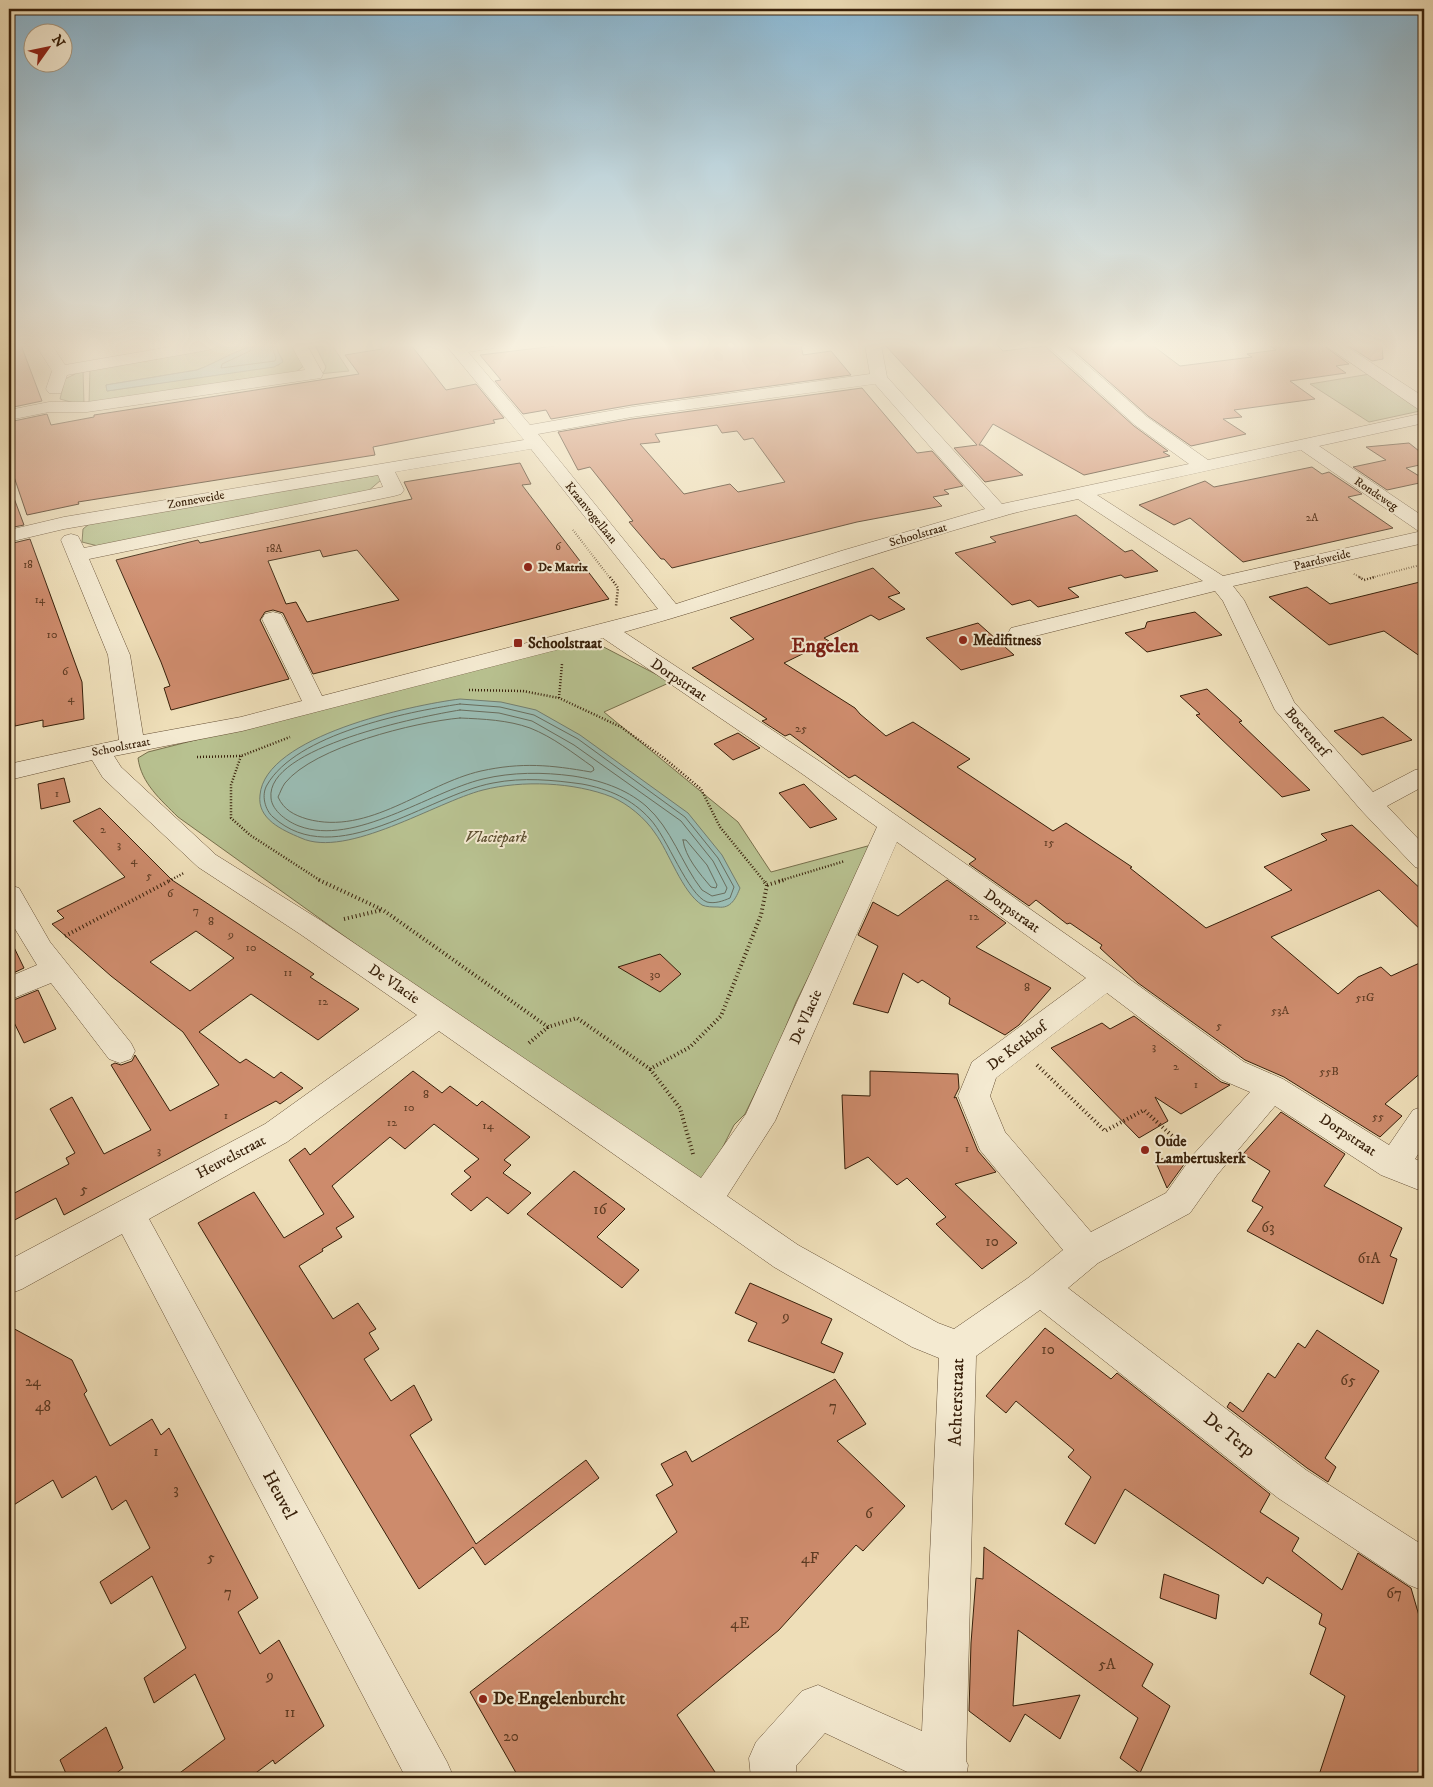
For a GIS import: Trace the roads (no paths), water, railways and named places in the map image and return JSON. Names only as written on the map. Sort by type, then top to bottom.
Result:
[{"type":"street","name":"Kraanvogellaan","points":[[524,428],[671,612]]},
{"type":"street","name":"Zonneweide","points":[[9,536],[64,523],[384,469],[566,428]]},
{"type":"street","points":[[924,428],[998,511]]},
{"type":"street","points":[[1152,428],[1205,466]]},
{"type":"street","name":"Schoolstraat","points":[[9,772],[99,751],[242,724],[315,705],[388,676],[564,641],[608,630],[671,612],[848,555],[998,511],[1376,428]]},
{"type":"street","name":"Rondeweg","points":[[1304,444],[1424,526]]},
{"type":"street","name":"Zonneweide","points":[[78,555],[394,490],[384,469]]},
{"type":"street","name":"Boerenerf","points":[[1081,493],[1220,582],[1233,600],[1283,705],[1370,804],[1424,861]]},
{"type":"street","points":[[64,523],[120,655],[132,745]]},
{"type":"street","name":"Paardsweide","points":[[1220,582],[1424,537]]},
{"type":"street","points":[[1019,634],[1220,582]]},
{"type":"street","points":[[273,619],[315,705]]},
{"type":"street","name":"Dorpstraat","points":[[608,630],[631,648],[810,768],[885,838],[1107,978],[1233,1071],[1272,1088],[1333,1125],[1393,1165],[1424,1178]]},
{"type":"street","name":"De Vlacie","points":[[99,751],[112,772],[207,861],[310,927],[439,1015],[786,1256],[925,1335],[958,1348]]},
{"type":"street","points":[[1370,804],[1424,776]]},
{"type":"street","name":"De Vlacie","points":[[705,1200],[759,1121],[885,838]]},
{"type":"street","points":[[9,895],[48,959],[120,1051]]},
{"type":"street","points":[[9,989],[48,959]]},
{"type":"street","name":"De Kerkhof","points":[[1086,1252],[992,1140],[974,1096],[983,1071],[1107,978]]},
{"type":"street","name":"Heuvelstraat","points":[[9,1278],[276,1133],[439,1015]]},
{"type":"street","name":"Achterstraat","points":[[944,1772],[958,1348],[1041,1289],[1086,1252],[1178,1203],[1204,1166],[1272,1088]]},
{"type":"street","points":[[1393,1165],[1424,1119]]},
{"type":"street","name":"Heuvel","points":[[128,1212],[430,1778]]},
{"type":"street","name":"De Terp","points":[[1041,1289],[1292,1484],[1424,1570]]},
{"type":"street","points":[[774,1778],[772,1758],[818,1707],[944,1772]]},
{"type":"water","points":[[460,699],[501,702],[536,710],[580,735],[688,813],[722,855],[740,888],[735,899],[730,905],[723,907],[702,905],[682,882],[651,827],[636,812],[612,797],[581,788],[531,784],[483,790],[392,826],[342,841],[320,842],[301,838],[279,827],[262,811],[260,795],[268,774],[287,756],[313,740],[377,716]]},
{"type":"place","name":"De Matrix","points":[[528,567]]},
{"type":"place","name":"Medifitness","points":[[963,640]]},
{"type":"place","name":"Schoolstraat","points":[[518,643]]},
{"type":"place","name":"Oude Lambertuskerk","points":[[1145,1150]]},
{"type":"place","name":"De Engelenburcht","points":[[483,1699]]},
{"type":"district","name":"Engelen","points":[[825,646]]},
{"type":"park label","name":"Vlaciepark","points":[[496,837]]}]
